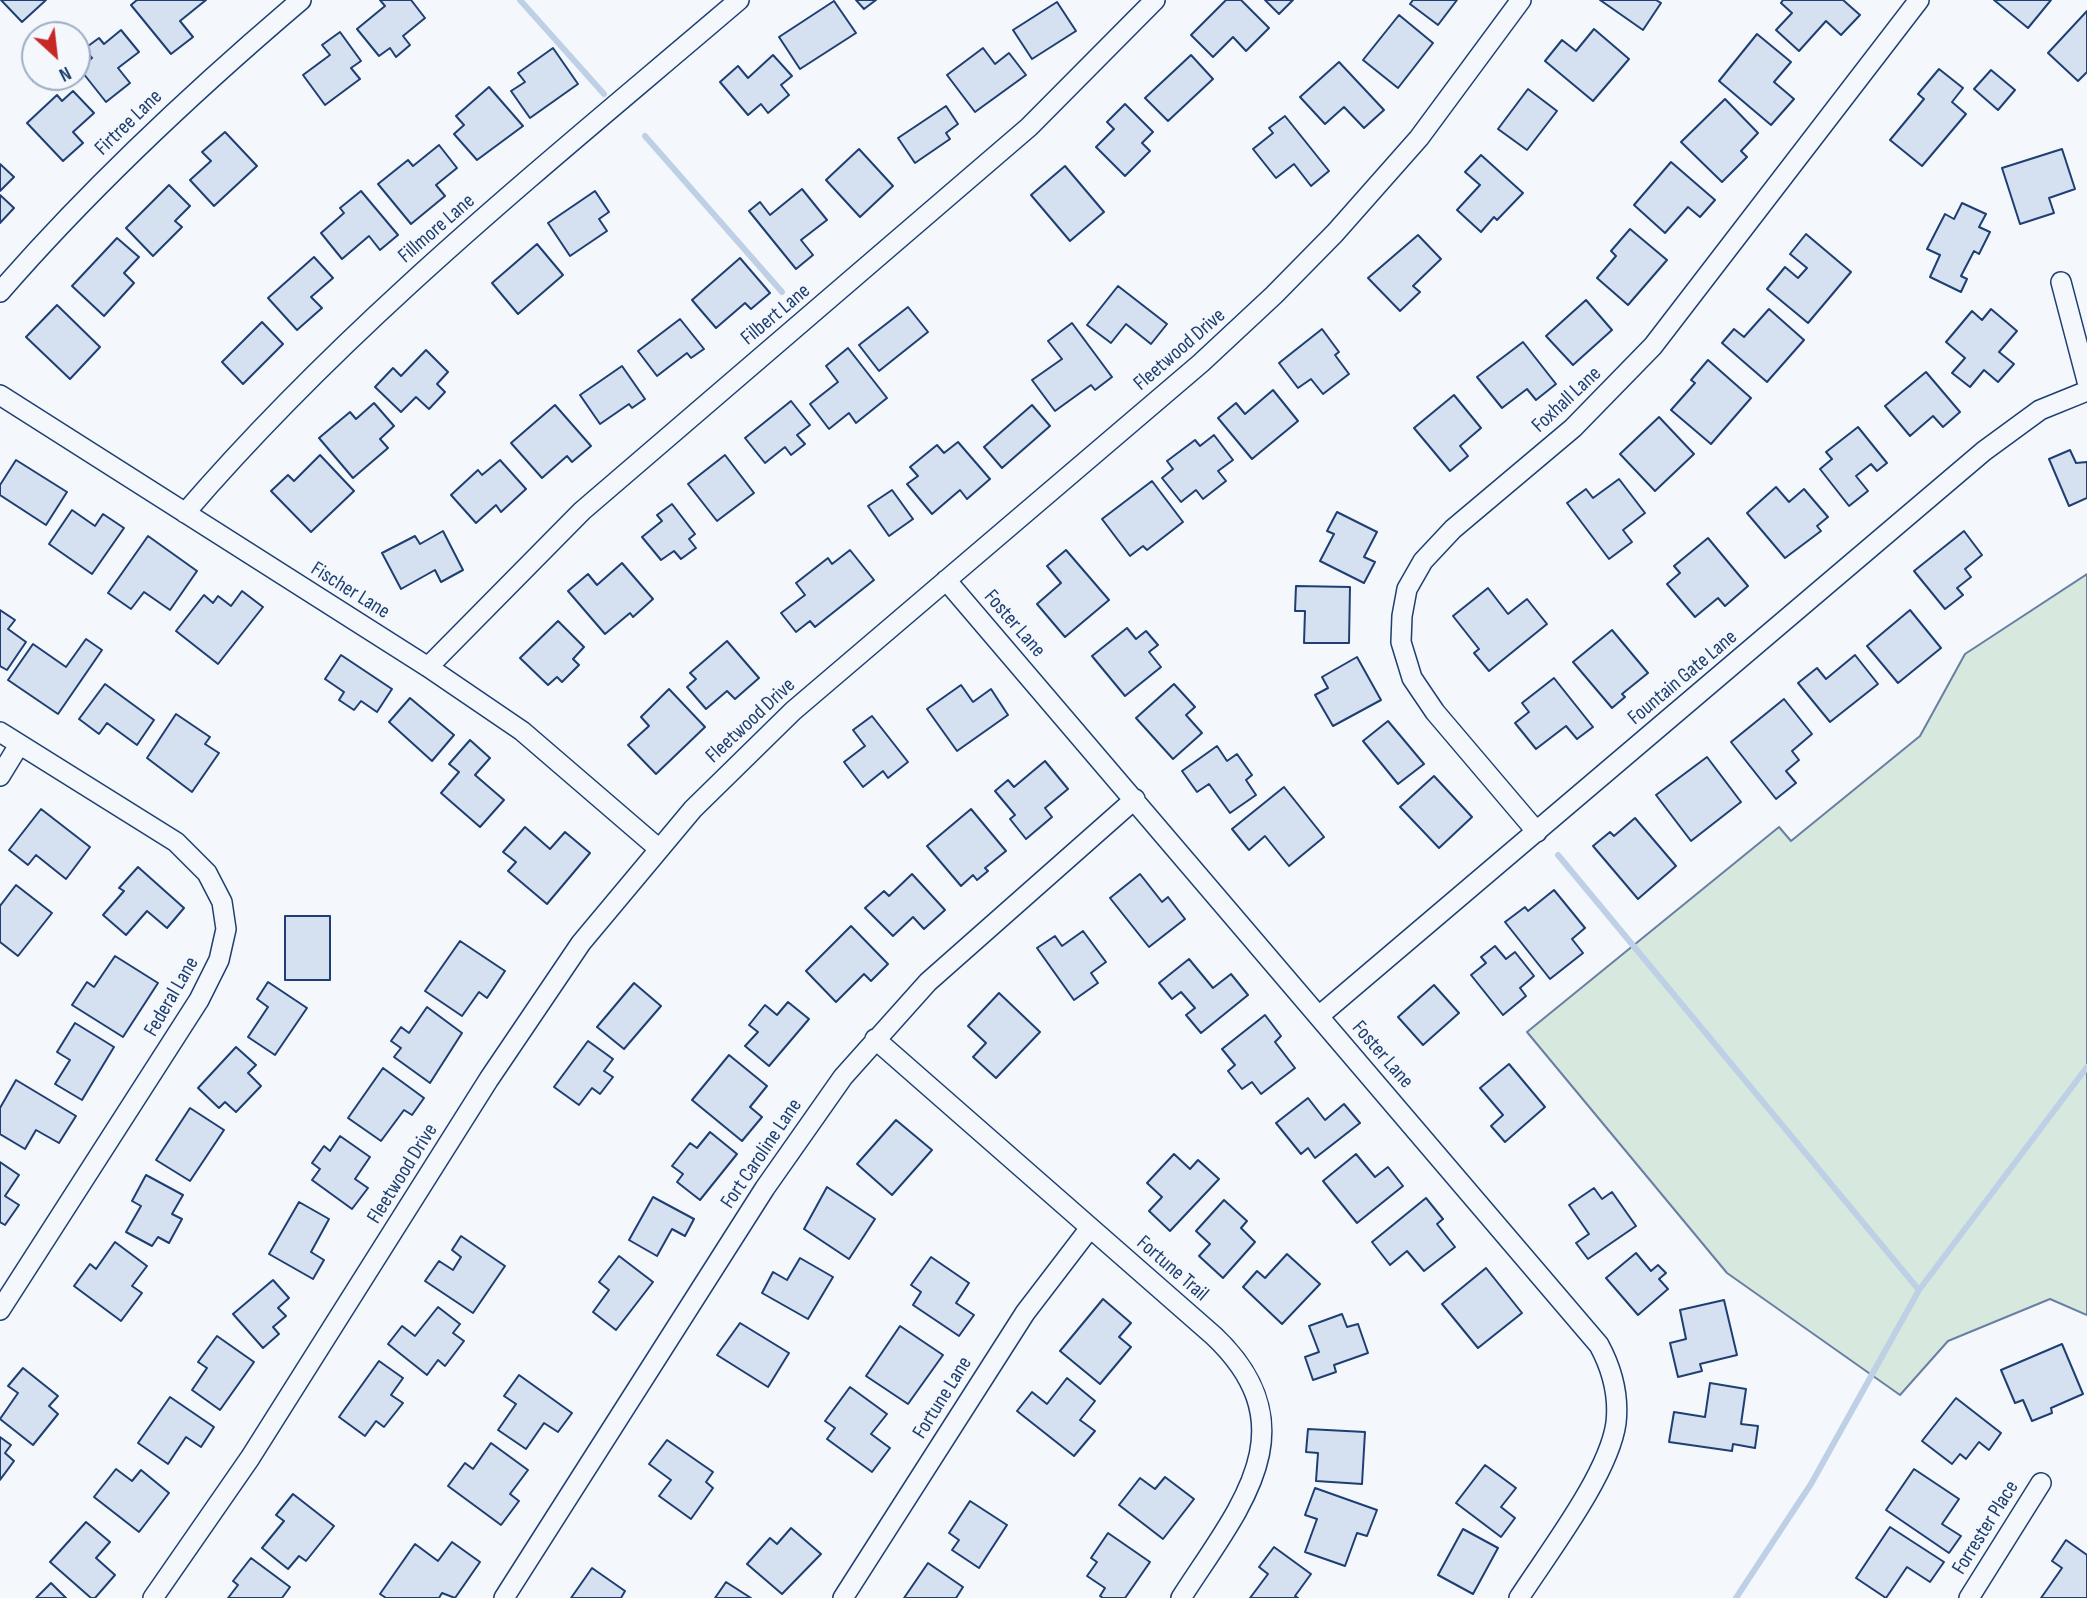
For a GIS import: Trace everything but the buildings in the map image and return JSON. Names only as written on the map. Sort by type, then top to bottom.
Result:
[{"type":"street","name":"Firtree Lane","points":[[0,292],[118,165],[200,87],[301,0]]},
{"type":"street","name":"Fillmore Lane","points":[[185,513],[271,416],[384,306],[739,0]]},
{"type":"street","name":"Filbert Lane","points":[[428,667],[582,511],[1029,127],[1156,0]]},
{"type":"street","name":"Fleetwood Drive","points":[[153,1598],[250,1458],[537,1005],[581,943],[658,848],[773,730],[1210,355],[1289,281],[1419,138],[1521,0]]},
{"type":"street","name":"Foxhall Lane","points":[[1537,832],[1435,712],[1412,678],[1402,642],[1402,615],[1408,589],[1423,561],[1453,529],[1573,428],[1653,346],[1919,0]]},
{"type":"street","points":[[2061,282],[2087,381]]},
{"type":"street","name":"Fountain Gate Lane","points":[[1320,1016],[1984,451],[2040,410],[2087,391]]},
{"type":"street","name":"Fischer Lane","points":[[0,396],[428,667],[553,756],[658,848]]},
{"type":"street","name":"Foster Lane","points":[[946,580],[1590,1332],[1610,1369],[1617,1410],[1608,1450],[1579,1504],[1519,1598]]},
{"type":"street","name":"Federal Lane","points":[[0,732],[190,853],[218,894],[226,929],[219,960],[194,1008],[0,1310]]},
{"type":"street","points":[[0,776],[19,746]]},
{"type":"street","name":"Fort Caroline Lane","points":[[504,1598],[784,1159],[834,1088],[875,1039],[966,947],[1135,799]]},
{"type":"street","name":"Fortune Trail","points":[[875,1039],[1226,1347],[1244,1369],[1260,1405],[1263,1440],[1251,1485],[1181,1598]]},
{"type":"street","name":"Fortune Lane","points":[[843,1598],[1025,1313],[1090,1228]]},
{"type":"street","name":"Forrester Place","points":[[1969,1598],[2041,1483]]},
{"type":"shaded area","points":[[2087,574],[2087,1315],[2050,1299],[1948,1341],[1900,1395],[1727,1273],[1527,1032],[1779,827],[1791,841],[1920,736],[1965,654]]},
{"type":"waterway","points":[[520,0],[604,94]]},
{"type":"waterway","points":[[645,136],[782,292]]},
{"type":"waterway","points":[[1558,855],[1919,1290]]},
{"type":"waterway","points":[[1736,1598],[1811,1484],[1919,1290],[2087,1067]]}]
